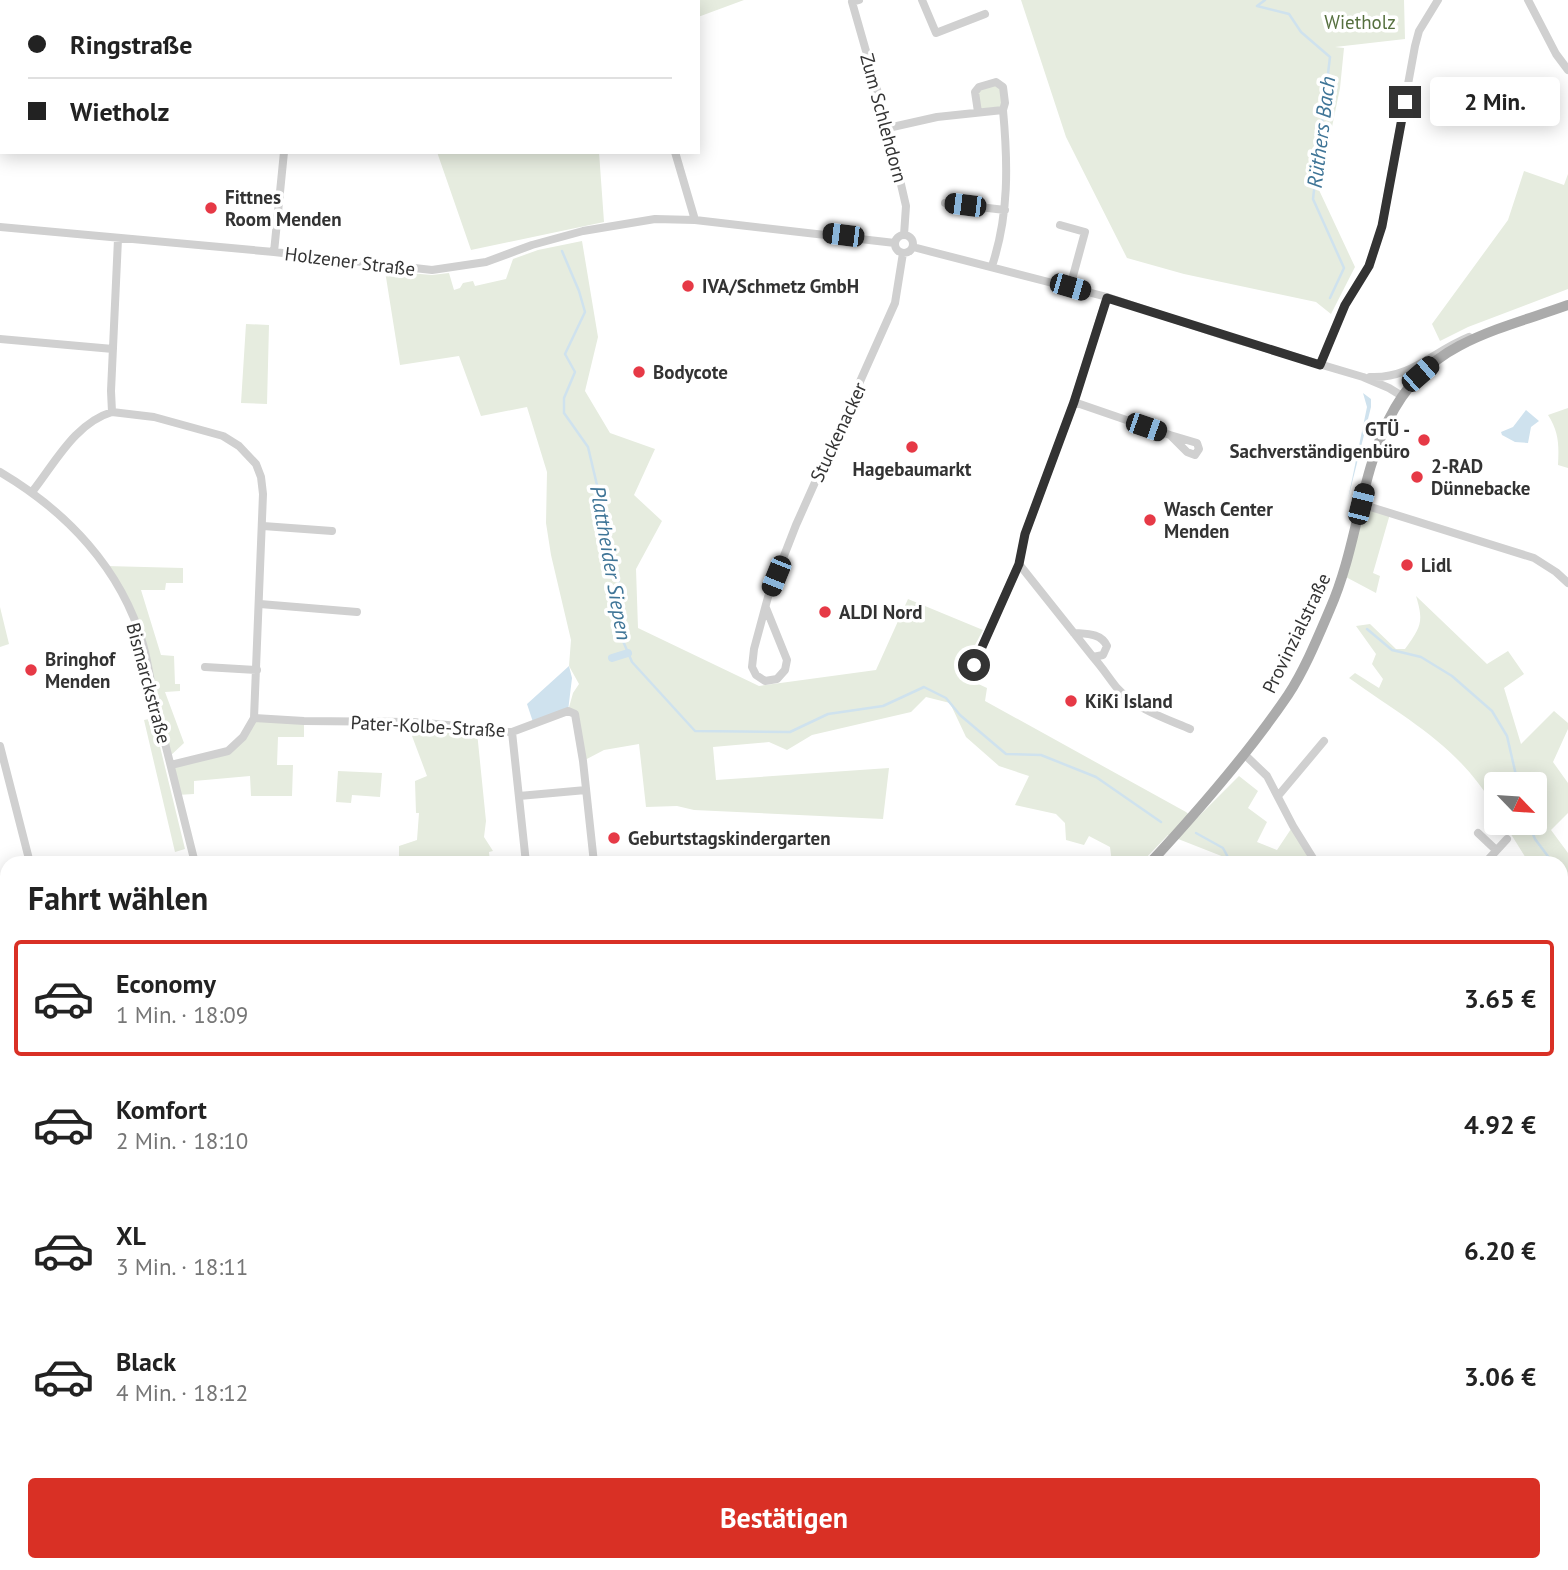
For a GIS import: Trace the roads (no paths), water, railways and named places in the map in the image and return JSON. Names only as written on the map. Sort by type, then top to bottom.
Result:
[{"type":"main road","name":"Provinzialstraße","points":[[1156,856],[1244,754],[1289,693],[1344,576],[1380,436],[1402,397],[1434,362],[1457,347],[1568,305]]},
{"type":"street","points":[[922,0],[936,33],[985,14]]},
{"type":"street","points":[[1320,365],[1345,305],[1369,266],[1382,226],[1417,38],[1438,0]]},
{"type":"street","points":[[1528,0],[1556,54],[1568,70]]},
{"type":"street","name":"Zum Schlehdorn","points":[[856,1],[906,206],[904,235]]},
{"type":"street","points":[[978,112],[975,92],[979,87],[996,82],[1003,87],[1005,209],[1001,237],[992,266]]},
{"type":"street","points":[[888,128],[937,117],[1003,110]]},
{"type":"street","points":[[274,252],[284,154]]},
{"type":"street","points":[[676,154],[695,220]]},
{"type":"street","points":[[946,203],[1005,209]]},
{"type":"street","name":"Holzener Straße","points":[[0,227],[274,252],[432,270],[486,262],[532,245],[583,231],[654,219],[695,220],[895,243]]},
{"type":"street","points":[[1060,225],[1085,232],[1070,287]]},
{"type":"street","points":[[904,235],[911,239],[913,247],[903,254],[898,251],[895,243],[898,237],[904,235]]},
{"type":"street","points":[[112,412],[118,239]]},
{"type":"street","points":[[913,247],[1107,298],[1363,377],[1390,388],[1402,397]]},
{"type":"street","name":"Stuckenacker","points":[[766,608],[787,660],[785,670],[777,679],[765,681],[756,675],[751,667],[768,597],[796,525],[895,303],[903,254]]},
{"type":"street","points":[[969,666],[974,665],[1019,564],[1025,534],[1074,402],[1107,298]]},
{"type":"street","name":"Provinzialstraße","points":[[1363,377],[1389,378],[1398,375],[1471,335],[1478,337]]},
{"type":"street","points":[[0,339],[113,349]]},
{"type":"street","points":[[1074,402],[1170,435]]},
{"type":"street","points":[[32,492],[81,429],[99,416],[112,412],[154,417],[223,436],[239,446],[256,464],[261,477],[263,526],[254,718],[243,737],[228,751],[171,765]]},
{"type":"street","name":"Bismarckstraße","points":[[0,472],[57,511],[80,534],[104,564],[125,598],[143,645],[193,856]]},
{"type":"street","points":[[1361,504],[1534,558],[1568,583]]},
{"type":"street","points":[[263,526],[332,531]]},
{"type":"street","points":[[1019,564],[1117,687],[1147,710],[1190,729]]},
{"type":"street","points":[[260,604],[357,612]]},
{"type":"street","points":[[1074,633],[1104,639],[1107,646],[1103,655],[1093,657]]},
{"type":"street","points":[[205,667],[257,670]]},
{"type":"street","name":"Pater-Kolbe-Straße","points":[[254,718],[413,722],[490,732],[512,732],[568,711],[575,714],[593,856]]},
{"type":"street","points":[[512,732],[525,856]]},
{"type":"street","points":[[1278,796],[1324,741]]},
{"type":"street","points":[[0,746],[28,856]]},
{"type":"street","points":[[1244,754],[1267,776],[1312,856]]},
{"type":"street","points":[[519,796],[586,790]]},
{"type":"street","points":[[1478,833],[1496,850]]},
{"type":"street","points":[[1491,856],[1507,839]]},
{"type":"water","points":[[1363,393],[1371,399],[1371,407],[1348,499],[1367,407]]},
{"type":"water","points":[[1526,410],[1539,421],[1531,427],[1528,443],[1515,442],[1502,435],[1501,432],[1513,427]]},
{"type":"water","points":[[569,666],[572,678],[568,711],[534,725],[527,704]]},
{"type":"waterway","name":"Rüthers Bach","points":[[1265,0],[1257,6],[1289,14],[1301,32],[1330,57],[1313,199],[1344,268],[1330,298]]},
{"type":"waterway","name":"Plattheider Siepen","points":[[562,251],[585,312],[565,354],[575,372],[564,398],[564,413],[588,447],[618,574],[623,641],[632,662],[695,731],[790,732],[828,714],[883,706],[924,687],[946,698],[960,715],[1006,754],[1041,755],[1096,777],[1161,822]]},
{"type":"waterway","points":[[1367,629],[1392,650],[1421,657],[1452,676],[1492,711],[1507,736],[1515,772]]},
{"type":"waterway","points":[[612,658],[628,653]]},
{"type":"waterway","name":"Plattheider Siepen","points":[[1196,833],[1223,848],[1227,856]]},
{"type":"waterway","name":"Rüthers Bach","points":[[1533,835],[1548,856]]},
{"type":"place","name":"Fittnes Room Menden","points":[[211,208]]},
{"type":"place","name":"IVA/Schmetz GmbH","points":[[688,286]]},
{"type":"place","name":"Bodycote","points":[[639,372]]},
{"type":"place","name":"GTÜ - Sachverständigenbüro","points":[[1424,440]]},
{"type":"place","name":"Hagebaumarkt","points":[[912,447]]},
{"type":"place","name":"2-RAD Dünnebacke","points":[[1417,477]]},
{"type":"place","name":"Wasch Center Menden","points":[[1150,520]]},
{"type":"place","name":"Lidl","points":[[1407,565]]},
{"type":"place","name":"ALDI Nord","points":[[825,612]]},
{"type":"place","name":"Bringhof Menden","points":[[31,670]]},
{"type":"place","name":"KiKi Island","points":[[1071,701]]},
{"type":"place","name":"Geburtstagskindergarten","points":[[614,838]]},
{"type":"park label","name":"Wietholz","points":[[1360,22]]}]
